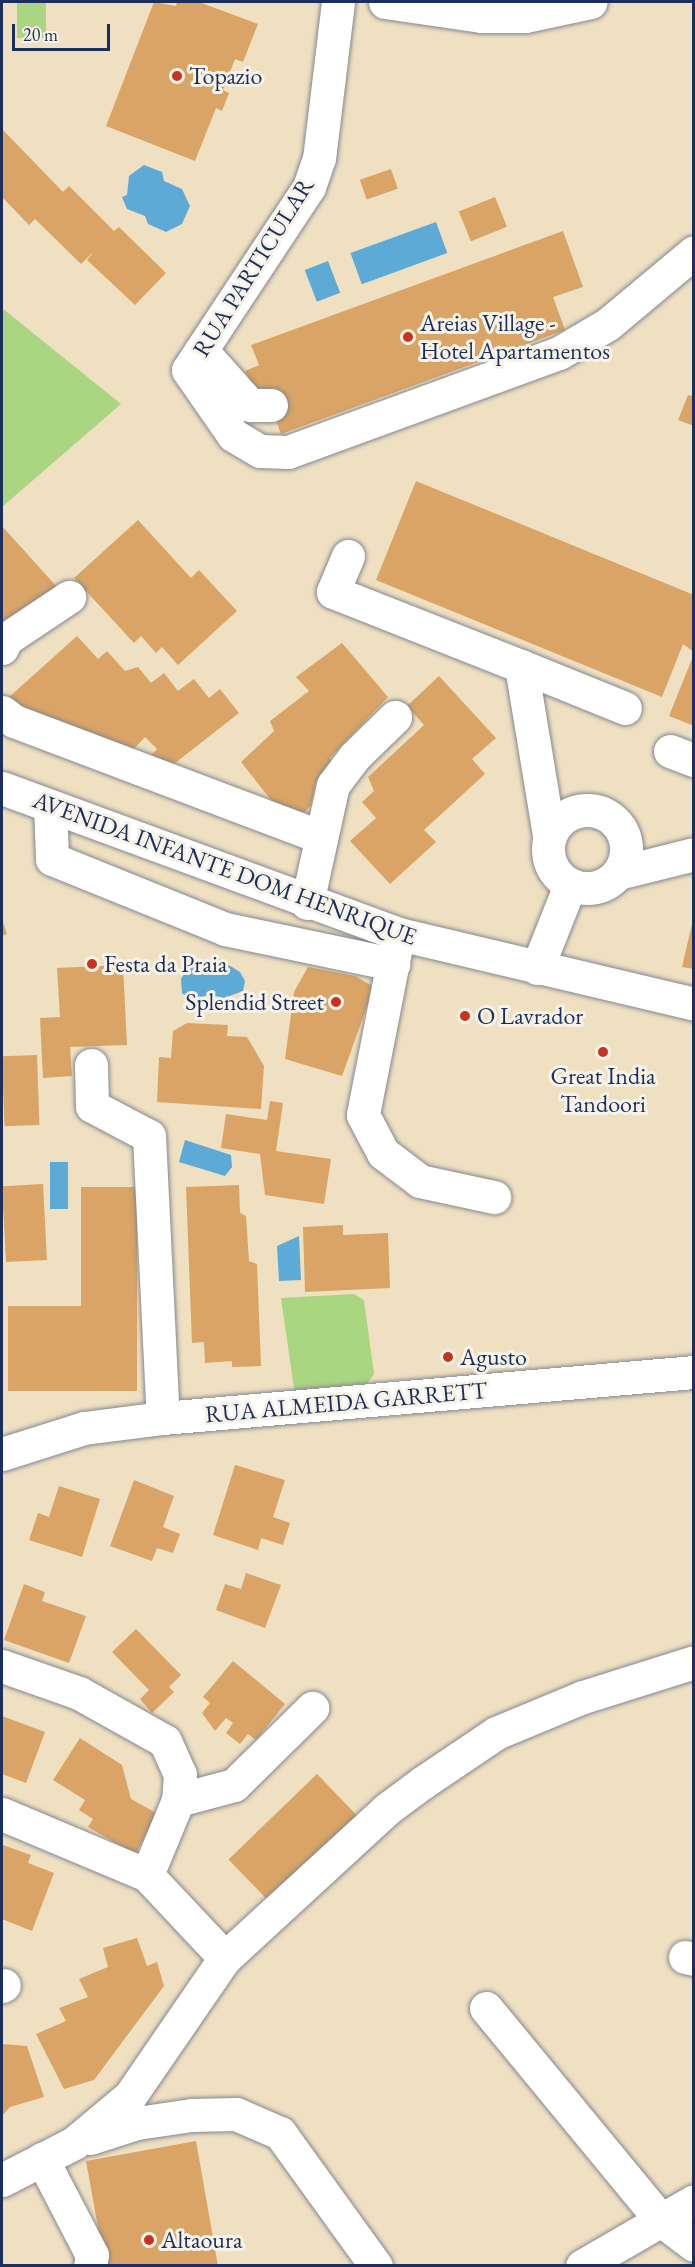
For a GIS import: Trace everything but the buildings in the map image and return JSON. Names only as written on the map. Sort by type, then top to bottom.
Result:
[{"type":"street","name":"RUA PARTICULAR","points":[[338,2],[319,158],[309,187],[188,370],[233,435],[260,452],[288,452],[559,353],[608,324],[693,252]]},
{"type":"street","points":[[385,2],[481,16],[525,16],[591,2]]},
{"type":"street","points":[[201,350],[250,405],[271,405]]},
{"type":"street","points":[[348,556],[333,592],[626,708]]},
{"type":"street","points":[[2,648],[6,639],[69,597]]},
{"type":"street","points":[[521,666],[549,836],[547,852],[554,872],[570,885],[591,888],[607,883],[618,873],[626,855],[624,835],[614,820],[600,811],[578,810],[566,815],[549,836]]},
{"type":"street","points":[[2,712],[14,721],[319,836]]},
{"type":"street","points":[[307,903],[319,836],[333,785],[355,756],[395,717]]},
{"type":"street","name":"AVENIDA INFANTE DOM HENRIQUE","points":[[2,788],[307,903],[396,949],[537,968],[693,1004]]},
{"type":"street","points":[[50,806],[52,859],[225,929],[396,949],[363,1115],[383,1153],[420,1181],[494,1197]]},
{"type":"street","points":[[618,873],[693,854]]},
{"type":"street","points":[[537,968],[570,885]]},
{"type":"street","points":[[91,1065],[93,1106],[149,1136],[163,1418]]},
{"type":"street","name":"RUA ALMEIDA GARRETT","points":[[2,1454],[84,1428],[163,1418],[693,1372]]},
{"type":"street","points":[[74,2143],[130,2096],[225,1958],[387,1809],[496,1733],[583,1697],[693,1662]]},
{"type":"street","points":[[2,1666],[79,1693],[165,1741],[180,1774],[178,1800],[147,1875]]},
{"type":"street","points":[[178,1800],[234,1785],[312,1708]]},
{"type":"street","points":[[2,1814],[147,1875],[225,1958]]},
{"type":"street","points":[[486,2008],[660,2220],[693,2245]]},
{"type":"street","points":[[150,2069],[151,2093],[163,2108],[191,2115]]},
{"type":"street","points":[[2,2180],[74,2143],[137,2123],[191,2115],[236,2114],[280,2133],[376,2265]]},
{"type":"street","points":[[42,2159],[92,2255],[90,2265]]},
{"type":"street","points":[[582,2265],[693,2200]]},
{"type":"green space","points":[[17,2],[46,2],[46,38],[17,38]]},
{"type":"green space","points":[[2,308],[121,404],[2,507]]},
{"type":"green space","points":[[354,1294],[364,1300],[374,1374],[366,1385],[295,1395],[281,1298]]},
{"type":"water","points":[[144,165],[162,172],[164,181],[182,189],[190,206],[182,224],[166,232],[148,224],[145,216],[127,209],[122,197],[127,195],[129,176]]},
{"type":"water","points":[[436,222],[447,253],[362,284],[350,253]]},
{"type":"water","points":[[328,261],[340,293],[317,302],[305,270]]},
{"type":"water","points":[[219,959],[240,972],[245,981],[243,991],[224,998],[210,995],[189,999],[182,993],[181,979],[188,968]]},
{"type":"water","points":[[185,1140],[231,1155],[232,1167],[225,1176],[179,1162]]},
{"type":"water","points":[[50,1162],[68,1162],[68,1209],[50,1209]]},
{"type":"water","points":[[299,1236],[301,1280],[279,1281],[277,1246]]},
{"type":"place","name":"Topazio","points":[[177,76]]},
{"type":"place","name":"Areias Village - Hotel Apartamentos","points":[[408,337]]},
{"type":"place","name":"Festa da Praia","points":[[92,964]]},
{"type":"place","name":"Splendid Street","points":[[336,1002]]},
{"type":"place","name":"O Lavrador","points":[[465,1016]]},
{"type":"place","name":"Great India Tandoori","points":[[603,1052]]},
{"type":"place","name":"Agusto","points":[[448,1357]]},
{"type":"place","name":"Altaoura","points":[[149,2240]]}]
